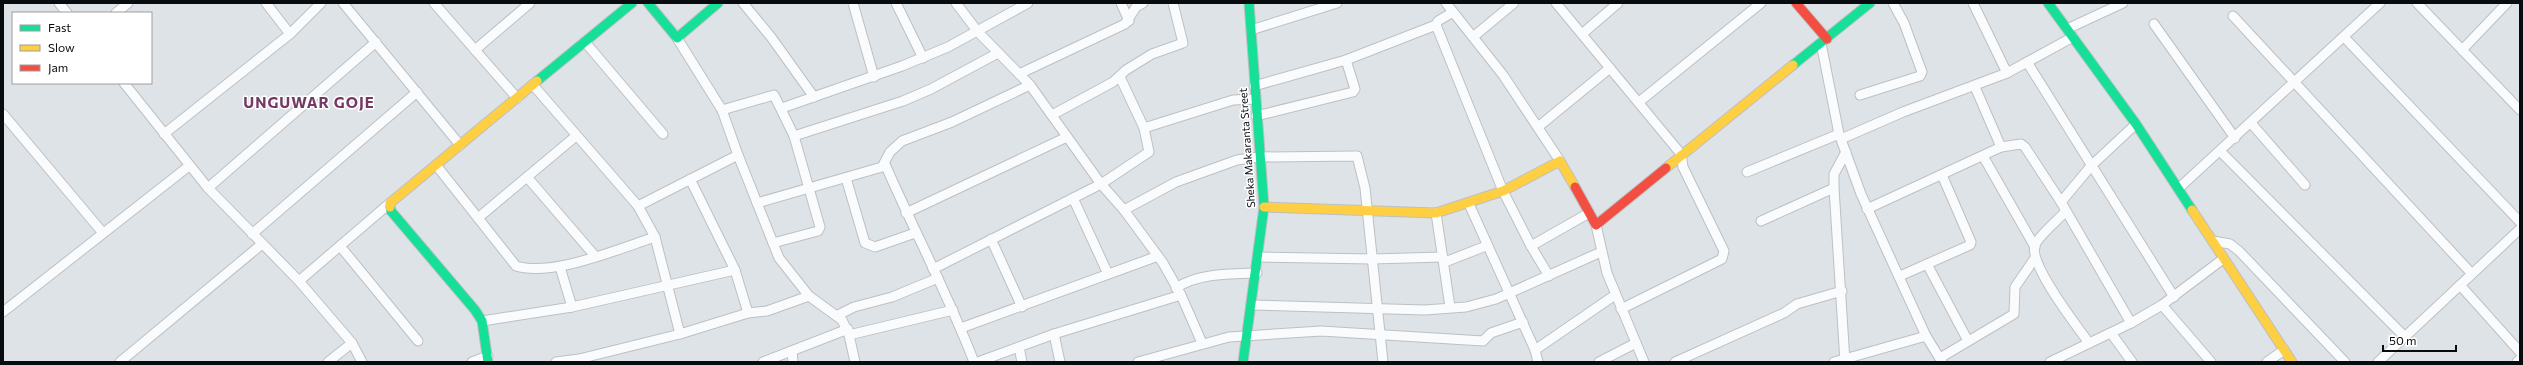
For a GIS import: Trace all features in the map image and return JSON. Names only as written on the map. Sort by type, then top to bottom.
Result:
[{"type":"street","points":[[59,3],[66,12]]},
{"type":"street","points":[[117,12],[128,3]]},
{"type":"street","points":[[266,3],[290,34]]},
{"type":"street","points":[[164,134],[290,34],[321,3]]},
{"type":"street","points":[[343,3],[418,92],[460,145]]},
{"type":"street","points":[[434,3],[517,98]]},
{"type":"street","points":[[475,50],[530,3]]},
{"type":"street","points":[[299,281],[390,203],[632,3]]},
{"type":"street","points":[[648,3],[677,38],[722,110],[738,155],[784,268],[809,296],[838,315],[849,332],[855,362]]},
{"type":"street","points":[[677,38],[718,3]]},
{"type":"street","points":[[743,3],[771,37],[814,97]]},
{"type":"street","points":[[853,3],[874,77]]},
{"type":"street","points":[[896,3],[923,58]]},
{"type":"street","points":[[956,3],[978,32],[1030,85],[1101,184],[1124,210],[1158,256],[1178,291],[1202,343]]},
{"type":"street","points":[[782,108],[874,77],[923,58],[978,32],[1028,3]]},
{"type":"street","points":[[1121,3],[1129,21]]},
{"type":"street","points":[[1019,74],[1129,21],[1136,7],[1143,3]]},
{"type":"street","points":[[1052,115],[1120,77],[1136,64],[1183,42],[1173,3]]},
{"type":"street","name":"Sheka Makaranta Street","points":[[1243,362],[1257,273],[1264,207],[1259,157],[1249,3]]},
{"type":"street","points":[[1251,30],[1337,3]]},
{"type":"street","points":[[1446,3],[1473,37],[1538,127],[1560,161],[1596,225],[1601,252],[1615,295],[1644,362]]},
{"type":"street","points":[[1473,37],[1514,3]]},
{"type":"street","points":[[1556,3],[1681,154],[1683,167],[1724,251],[1724,256],[1621,308]]},
{"type":"street","points":[[1582,34],[1618,3]]},
{"type":"street","points":[[1639,102],[1761,3]]},
{"type":"street","points":[[1796,3],[1824,41],[1840,137],[1867,209],[1900,276],[1926,336],[1941,360],[1968,341],[2014,314],[2016,287],[2035,258]]},
{"type":"street","points":[[1596,225],[1681,154],[1870,3]]},
{"type":"street","points":[[1860,95],[1920,76],[1922,72],[1904,23],[1894,3]]},
{"type":"street","points":[[1973,3],[2007,73]]},
{"type":"street","points":[[2048,3],[2136,124],[2292,362]]},
{"type":"street","points":[[2067,29],[2123,3]]},
{"type":"street","points":[[2179,188],[2296,82],[2380,3]]},
{"type":"street","points":[[2417,3],[2520,110]]},
{"type":"street","points":[[2462,50],[2507,3]]},
{"type":"street","points":[[1254,86],[1346,60],[1436,25],[1438,21],[1453,12]]},
{"type":"street","points":[[2233,16],[2296,82],[2472,274]]},
{"type":"street","points":[[2154,24],[2235,138]]},
{"type":"street","points":[[1436,25],[1502,191],[1531,246],[1549,276]]},
{"type":"street","points":[[1747,172],[1903,112],[1976,87],[2007,73],[2073,37]]},
{"type":"street","points":[[2344,37],[2520,222]]},
{"type":"street","points":[[208,188],[376,42]]},
{"type":"street","points":[[585,42],[664,134]]},
{"type":"street","points":[[794,136],[910,98],[931,89],[998,53]]},
{"type":"street","points":[[1256,116],[1353,92],[1355,89],[1346,60]]},
{"type":"street","points":[[2027,62],[2174,296]]},
{"type":"street","points":[[1538,127],[1610,68]]},
{"type":"street","points":[[933,269],[1101,184],[1149,152],[1144,128],[1120,77]]},
{"type":"street","points":[[125,84],[208,188],[299,281],[352,343],[362,362]]},
{"type":"street","points":[[533,85],[638,206],[655,237],[669,286],[680,334]]},
{"type":"street","points":[[974,362],[953,310],[915,233],[886,164],[890,152],[902,141],[952,122],[1030,85]]},
{"type":"street","points":[[1976,87],[2001,147]]},
{"type":"street","points":[[252,234],[418,92]]},
{"type":"street","points":[[722,110],[770,94],[774,95],[782,108],[794,136],[820,223],[818,231],[773,243]]},
{"type":"street","points":[[1144,128],[1233,100],[1255,99]]},
{"type":"street","points":[[3,114],[103,233]]},
{"type":"street","points":[[2251,123],[2305,185]]},
{"type":"street","points":[[2061,202],[2091,166],[2136,124]]},
{"type":"street","points":[[478,218],[576,136]]},
{"type":"street","points":[[906,213],[1067,137]]},
{"type":"street","points":[[1867,209],[2001,147],[2021,144],[2025,147],[2061,202],[2131,323]]},
{"type":"street","points":[[2220,151],[2405,337]]},
{"type":"street","points":[[1845,360],[1842,291],[1836,249],[1834,174],[1846,152]]},
{"type":"street","points":[[638,206],[738,155]]},
{"type":"street","points":[[1124,210],[1176,182],[1237,160],[1259,157],[1357,156],[1367,210],[1382,362]]},
{"type":"street","points":[[1983,156],[2034,247],[2035,258],[2048,281],[2089,343]]},
{"type":"street","points":[[1264,207],[1436,213],[1469,204],[1502,191],[1560,161]]},
{"type":"street","points":[[757,203],[846,178],[886,164]]},
{"type":"street","points":[[436,165],[516,266],[526,269],[560,267],[655,237]]},
{"type":"street","points":[[3,312],[189,166]]},
{"type":"street","points":[[1900,276],[1968,246],[1971,242],[1942,174]]},
{"type":"street","points":[[526,177],[595,256]]},
{"type":"street","points":[[846,178],[865,243],[875,247],[915,233]]},
{"type":"street","points":[[690,179],[735,270],[748,313]]},
{"type":"street","points":[[1761,221],[1834,188]]},
{"type":"street","points":[[1073,198],[1108,274]]},
{"type":"street","points":[[390,203],[391,211],[475,310],[482,321],[488,359],[472,362]]},
{"type":"street","points":[[1469,204],[1486,246],[1509,292],[1535,350],[1538,362]]},
{"type":"street","points":[[2034,247],[2066,211]]},
{"type":"street","points":[[1436,213],[1450,307]]},
{"type":"street","points":[[1531,246],[1589,213]]},
{"type":"street","points":[[2378,362],[2520,229]]},
{"type":"street","points":[[991,239],[1022,307]]},
{"type":"street","points":[[2213,241],[2230,244],[2239,250],[2344,362]]},
{"type":"street","points":[[120,362],[262,244]]},
{"type":"street","points":[[340,246],[418,340]]},
{"type":"street","points":[[1259,257],[1372,260],[1444,259],[1486,246]]},
{"type":"street","points":[[1251,305],[1425,310],[1466,307],[1486,303],[1601,252]]},
{"type":"street","points":[[961,328],[1022,307],[1158,256]]},
{"type":"street","points":[[2050,362],[2112,333],[2162,305],[2223,258]]},
{"type":"street","points":[[1927,264],[1968,341]]},
{"type":"street","points":[[560,267],[572,307]]},
{"type":"street","points":[[482,321],[572,307],[735,270]]},
{"type":"street","points":[[978,362],[1178,291],[1189,281],[1214,276],[1257,273]]},
{"type":"street","points":[[838,315],[854,307],[892,297],[938,278]]},
{"type":"street","points":[[2460,285],[2520,352]]},
{"type":"street","points":[[1675,362],[1784,313],[1797,304],[1842,291]]},
{"type":"street","points":[[1535,350],[1615,295]]},
{"type":"street","points":[[556,362],[578,359],[680,334],[748,313],[767,311],[809,296]]},
{"type":"street","points":[[2162,305],[2211,362]]},
{"type":"street","points":[[763,362],[849,332],[953,310]]},
{"type":"street","points":[[1138,362],[1202,343],[1229,337],[1321,331],[1379,333],[1483,341],[1491,333],[1522,322]]},
{"type":"street","points":[[2112,333],[2132,362]]},
{"type":"street","points":[[1054,334],[1060,362]]},
{"type":"street","points":[[1834,362],[1926,336]]},
{"type":"street","points":[[328,362],[352,343]]},
{"type":"street","points":[[1599,362],[1636,343]]},
{"type":"street","points":[[1019,347],[1022,362]]},
{"type":"street","points":[[2267,362],[2284,350]]},
{"type":"street","points":[[792,351],[793,362]]},
{"type":"street","points":[[2517,362],[2520,359]]},
{"type":"traffic: fast","points":[[537,81],[632,3]]},
{"type":"traffic: fast","points":[[648,3],[677,38],[718,3]]},
{"type":"traffic: fast","points":[[1243,362],[1264,207],[1249,3]]},
{"type":"traffic: fast","points":[[1793,65],[1870,3]]},
{"type":"traffic: fast","points":[[2048,3],[2136,124],[2192,210]]},
{"type":"traffic: fast","points":[[390,207],[391,211],[475,310],[482,321],[488,362]]},
{"type":"traffic: slow","points":[[1666,168],[1793,65]]},
{"type":"traffic: slow","points":[[390,207],[390,203],[537,81]]},
{"type":"traffic: slow","points":[[1264,207],[1436,213],[1503,191],[1560,161],[1575,187]]},
{"type":"traffic: slow","points":[[2192,210],[2292,362]]},
{"type":"traffic: jam","points":[[1796,3],[1827,39]]},
{"type":"traffic: jam","points":[[1575,187],[1596,225],[1666,168]]},
{"type":"district","name":"UNGUWAR GOJE","points":[[309,103]]}]
